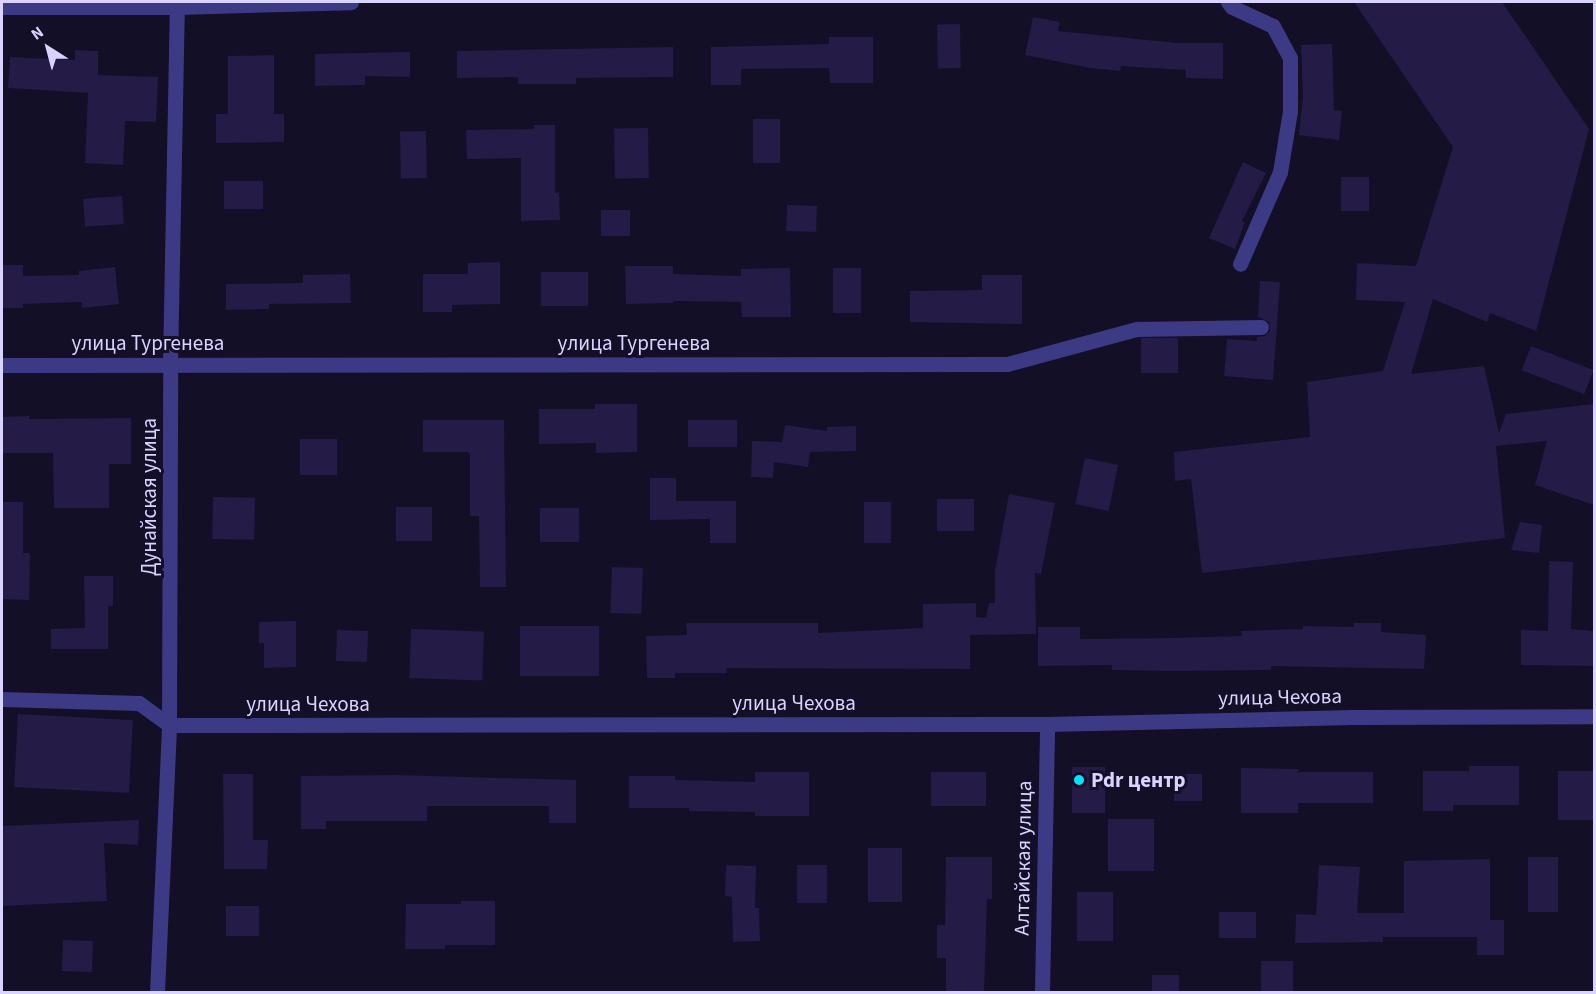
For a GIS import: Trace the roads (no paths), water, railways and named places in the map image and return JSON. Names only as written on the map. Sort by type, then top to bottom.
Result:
[{"type":"street","points":[[2,7],[351,2]]},
{"type":"street","points":[[1228,2],[1232,7],[1274,26],[1290,58],[1290,111],[1280,172],[1240,264]]},
{"type":"street","name":"Дунайская улица","points":[[158,993],[169,725],[170,364],[177,4]]},
{"type":"street","name":"улица Тургенева","points":[[2,365],[1007,364],[1137,329],[1261,327]]},
{"type":"street","points":[[2,699],[139,703],[169,725]]},
{"type":"street","name":"улица Чехова","points":[[169,725],[1047,723],[1352,717],[1594,716]]},
{"type":"street","name":"Алтайская улица","points":[[1041,993],[1047,723]]},
{"type":"place","name":"Pdr центр","points":[[1079,780]]}]
